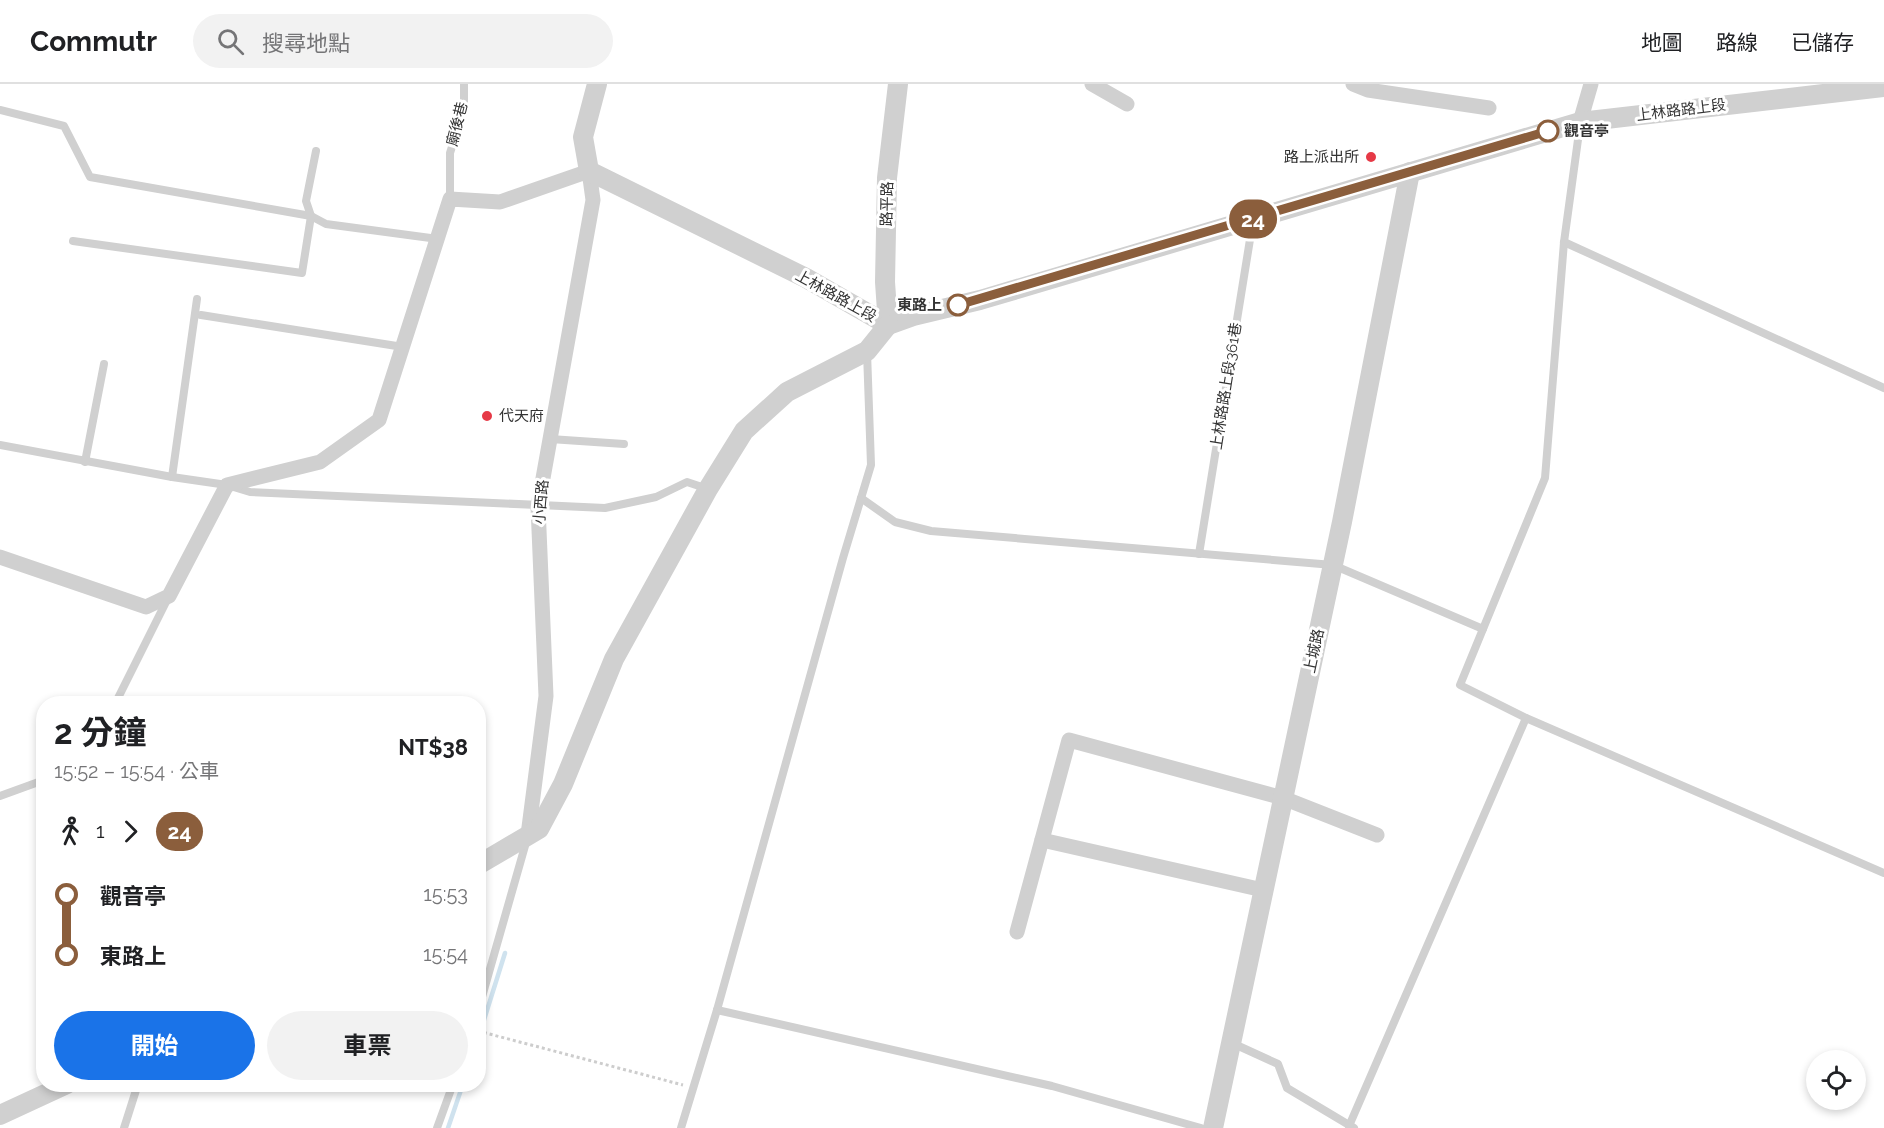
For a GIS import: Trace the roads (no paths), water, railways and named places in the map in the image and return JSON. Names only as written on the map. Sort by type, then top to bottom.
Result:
[{"type":"street","points":[[0,557],[146,607],[169,596],[227,485],[320,462],[379,420],[450,200],[500,202],[589,171],[583,137],[597,84]]},
{"type":"street","name":"路平路","points":[[888,325],[885,282],[887,178],[898,84]]},
{"type":"street","points":[[1092,84],[1127,104]]},
{"type":"street","points":[[1353,84],[1368,90],[1489,108]]},
{"type":"street","points":[[1580,122],[1594,86]]},
{"type":"street","name":"上林路路上段","points":[[589,171],[806,278],[888,325],[913,316],[992,297],[1580,122],[1884,87]]},
{"type":"street","name":"小西路","points":[[528,835],[546,696],[538,506],[593,200],[589,171]]},
{"type":"street","name":"上城路","points":[[1213,1128],[1333,565],[1410,172]]},
{"type":"street","points":[[486,860],[539,829],[563,784],[614,659],[708,489],[744,431],[787,392],[867,351],[888,325]]},
{"type":"street","points":[[1017,932],[1069,740],[1283,798],[1377,835]]},
{"type":"street","points":[[1042,840],[1263,890]]},
{"type":"street","points":[[0,1115],[50,1092]]},
{"type":"lane","name":"廟後巷","points":[[450,200],[450,153],[464,109],[464,84]]},
{"type":"lane","points":[[0,110],[64,126],[90,177],[311,216],[326,224],[438,239]]},
{"type":"lane","points":[[1580,122],[1564,242],[1545,478],[1460,685],[1526,718],[1884,873]]},
{"type":"lane","points":[[73,241],[302,273],[311,216],[306,201],[316,151]]},
{"type":"lane","name":"上林路路上段361巷","points":[[1199,554],[1254,219]]},
{"type":"lane","points":[[1564,242],[1884,388]]},
{"type":"lane","points":[[172,477],[197,299]]},
{"type":"lane","points":[[201,315],[403,347]]},
{"type":"lane","points":[[681,1128],[717,1010],[871,465],[867,351]]},
{"type":"lane","points":[[86,462],[104,364]]},
{"type":"lane","points":[[550,439],[624,444]]},
{"type":"lane","points":[[0,445],[86,462],[227,485],[250,492],[605,508],[656,497],[687,482],[708,489]]},
{"type":"lane","points":[[861,498],[895,522],[931,531],[1333,565],[1483,629]]},
{"type":"lane","points":[[119,696],[169,596]]},
{"type":"lane","points":[[1230,1042],[1278,1064],[1287,1088],[1351,1127],[1526,718]]},
{"type":"lane","points":[[0,796],[36,783]]},
{"type":"lane","points":[[486,983],[528,835]]},
{"type":"lane","points":[[717,1010],[1052,1086],[1201,1128]]},
{"type":"lane","points":[[124,1128],[135,1092]]},
{"type":"lane","points":[[437,1128],[450,1092]]},
{"type":"waterway","points":[[486,1014],[505,953]]},
{"type":"waterway","points":[[448,1128],[460,1092]]},
{"type":"place","name":"觀音亭","points":[[1548,131]]},
{"type":"place","name":"路上派出所","points":[[1371,157]]},
{"type":"place","name":"東路上","points":[[958,305]]},
{"type":"place","name":"代天府","points":[[487,416]]}]
